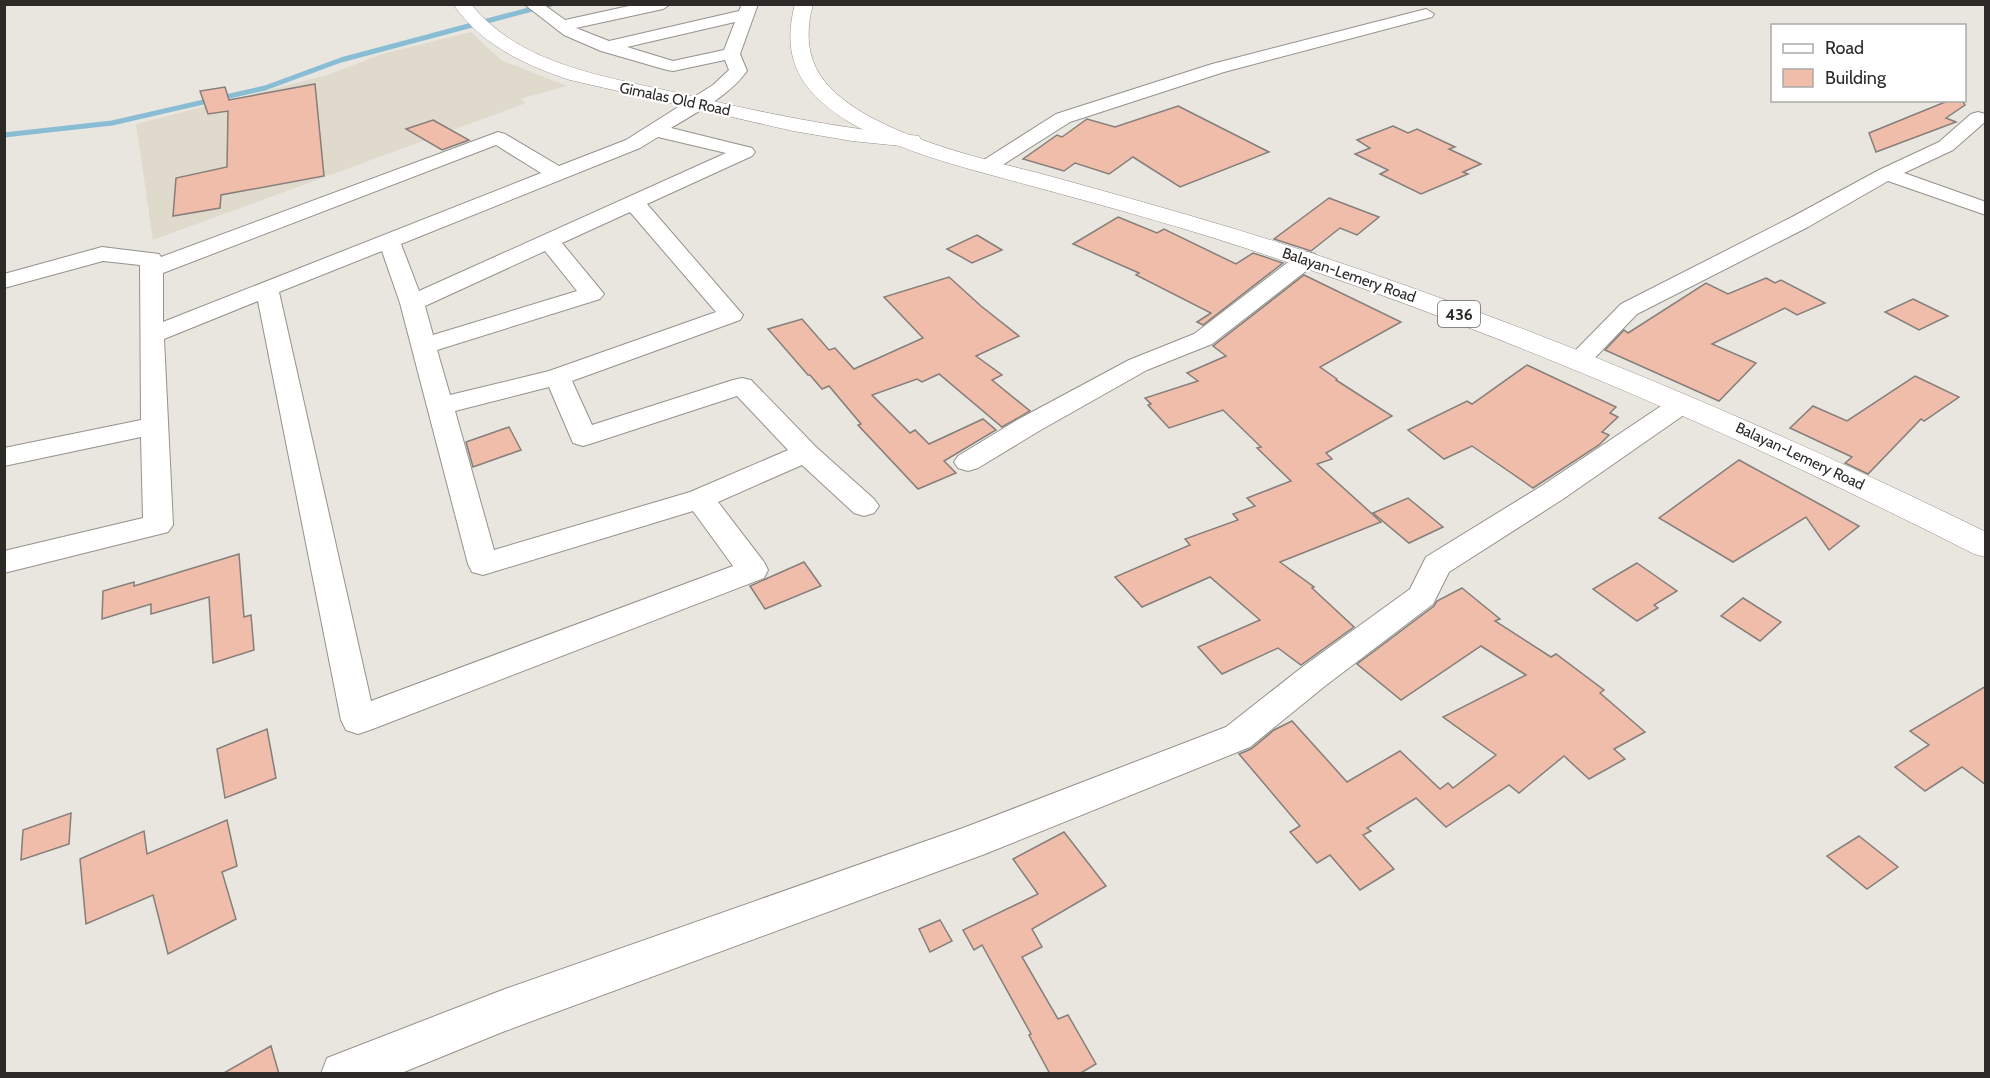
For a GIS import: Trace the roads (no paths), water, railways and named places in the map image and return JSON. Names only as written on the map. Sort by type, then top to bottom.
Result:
[{"type":"main road","name":"Balayan-Lemery Road","points":[[804,4],[796,38],[798,52],[809,75],[828,95],[857,118],[910,141],[986,167],[1178,219],[1307,259],[1521,337],[1772,443],[1904,504],[1986,546]]},
{"type":"main road","name":"Gimalas Old Road","points":[[471,16],[521,54],[582,78],[852,137],[910,141]]},
{"type":"street","points":[[561,26],[663,4]]},
{"type":"street","points":[[538,8],[561,26],[607,47],[673,66],[734,46]]},
{"type":"street","points":[[607,47],[714,23],[748,10]]},
{"type":"street","points":[[734,46],[748,10]]},
{"type":"street","points":[[986,167],[1063,118],[1218,68],[1426,14]]},
{"type":"street","points":[[151,335],[633,144],[719,89],[738,71],[732,30],[714,23]]},
{"type":"street","points":[[1578,360],[1629,309],[1800,222],[1886,174],[1946,146],[1978,118]]},
{"type":"street","points":[[412,303],[745,152],[655,130]]},
{"type":"street","points":[[151,269],[498,138],[556,174]]},
{"type":"street","points":[[1886,174],[1986,209]]},
{"type":"street","points":[[440,406],[558,377],[731,315],[633,202]]},
{"type":"street","points":[[389,241],[412,303],[483,564],[700,498],[806,453]]},
{"type":"street","points":[[423,346],[592,294],[549,241]]},
{"type":"street","points":[[4,281],[102,254],[151,259],[151,335],[158,525],[4,562]]},
{"type":"street","points":[[968,462],[1029,425],[1138,365],[1203,339],[1307,259]]},
{"type":"street","points":[[267,289],[358,720],[753,570],[700,498]]},
{"type":"street","points":[[558,377],[583,437],[742,386],[806,453],[864,506]]},
{"type":"street","points":[[343,1074],[505,1010],[972,842],[1238,737],[1313,677],[1422,596],[1437,565],[1553,492],[1682,404]]},
{"type":"street","points":[[4,457],[154,426]]},
{"type":"waterway","points":[[4,135],[112,123],[265,88],[341,60],[551,4]]}]
